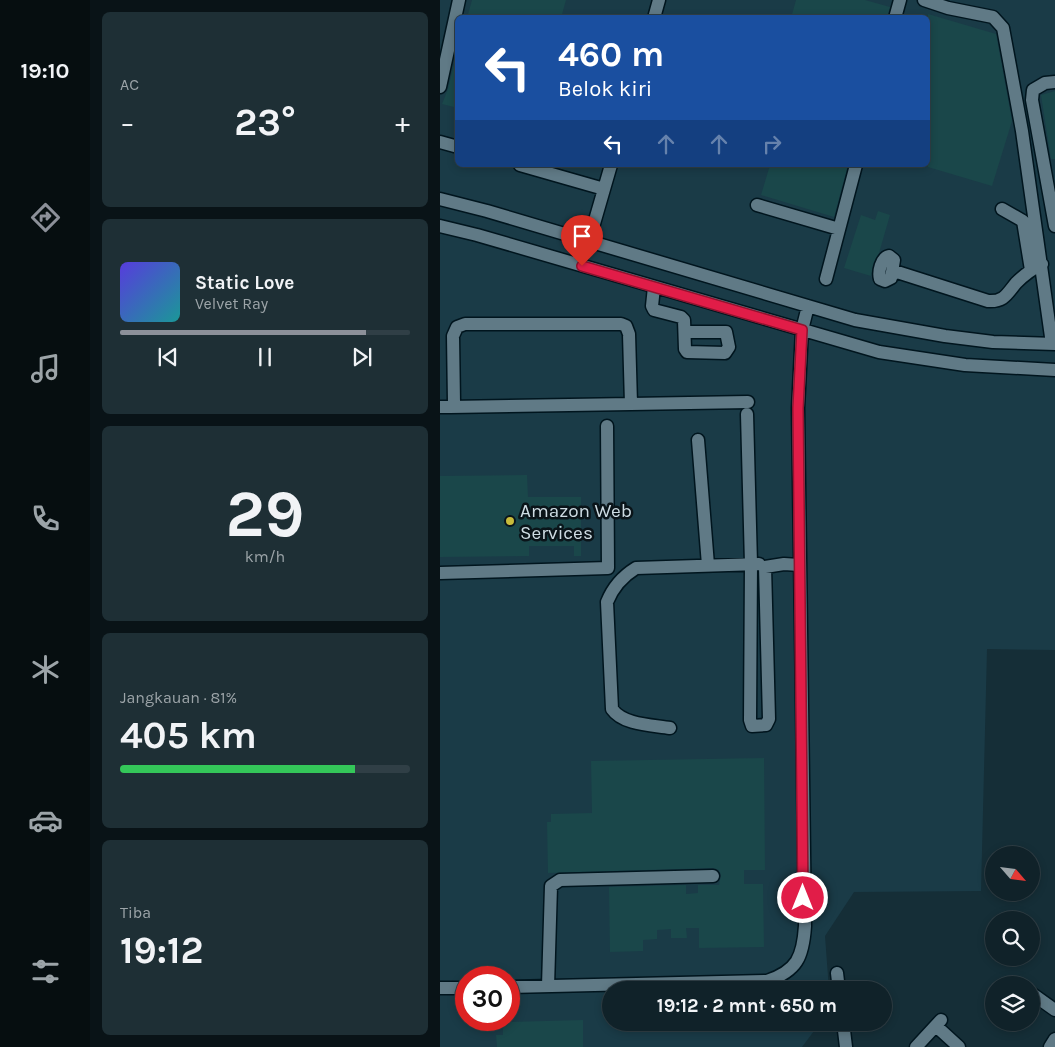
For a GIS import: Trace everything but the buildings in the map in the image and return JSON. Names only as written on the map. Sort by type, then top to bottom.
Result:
[{"type":"street","points":[[456,15],[459,0]]},
{"type":"street","points":[[655,15],[659,0]]},
{"type":"street","points":[[896,15],[900,0]]},
{"type":"street","points":[[924,0],[948,8],[993,17],[1003,28],[1022,131],[1036,267]]},
{"type":"street","points":[[440,86],[455,18]]},
{"type":"street","points":[[1055,82],[1045,83],[1033,90],[1032,100],[1055,226]]},
{"type":"street","points":[[440,142],[455,146]]},
{"type":"street","points":[[536,167],[604,189]]},
{"type":"street","points":[[589,241],[610,167]]},
{"type":"street","points":[[826,279],[855,167]]},
{"type":"street","points":[[440,199],[855,320],[936,335],[993,342],[1054,344],[1023,221],[1002,209]]},
{"type":"street","points":[[758,205],[839,229]]},
{"type":"street","points":[[440,226],[879,352],[1008,369],[1055,370]]},
{"type":"street","points":[[894,271],[995,302],[1007,296],[1015,285],[1036,267]]},
{"type":"street","points":[[654,287],[653,308],[659,312],[682,317],[685,332]]},
{"type":"street","points":[[520,987],[760,982],[782,976],[791,969],[799,958],[804,942],[805,926],[798,408],[802,330],[808,306]]},
{"type":"street","points":[[445,407],[454,403],[455,398],[454,336],[456,327],[465,324],[621,324],[626,326],[629,334],[630,404]]},
{"type":"street","points":[[445,407],[630,404],[747,408],[751,564],[750,720],[752,726],[766,725],[769,719],[766,565]]},
{"type":"street","points":[[440,573],[608,568],[607,426]]},
{"type":"street","points":[[698,440],[708,565]]},
{"type":"street","points":[[670,728],[625,720],[617,717],[612,709],[607,602],[615,587],[626,574],[636,568],[751,564],[800,565]]},
{"type":"street","points":[[548,986],[551,886],[553,882],[560,880],[713,876]]},
{"type":"street","points":[[837,973],[838,981]]},
{"type":"street","points":[[440,988],[455,988]]},
{"type":"street","points":[[1040,999],[1055,1010]]},
{"type":"street","points":[[916,1047],[938,1023],[959,1047]]},
{"type":"street","points":[[844,1031],[846,1047]]},
{"type":"street","points":[[1050,1047],[1055,1039]]},
{"type":"shaded area","points":[[440,0],[1055,0],[1055,650],[987,649],[981,891],[854,892],[825,936],[828,981],[602,981],[602,1031],[814,1031],[802,1047],[440,1047]]},
{"type":"place","name":"Amazon Web Services","points":[[510,521]]},
{"type":"route","points":[[582,266],[802,330],[798,408],[803,898]]}]
